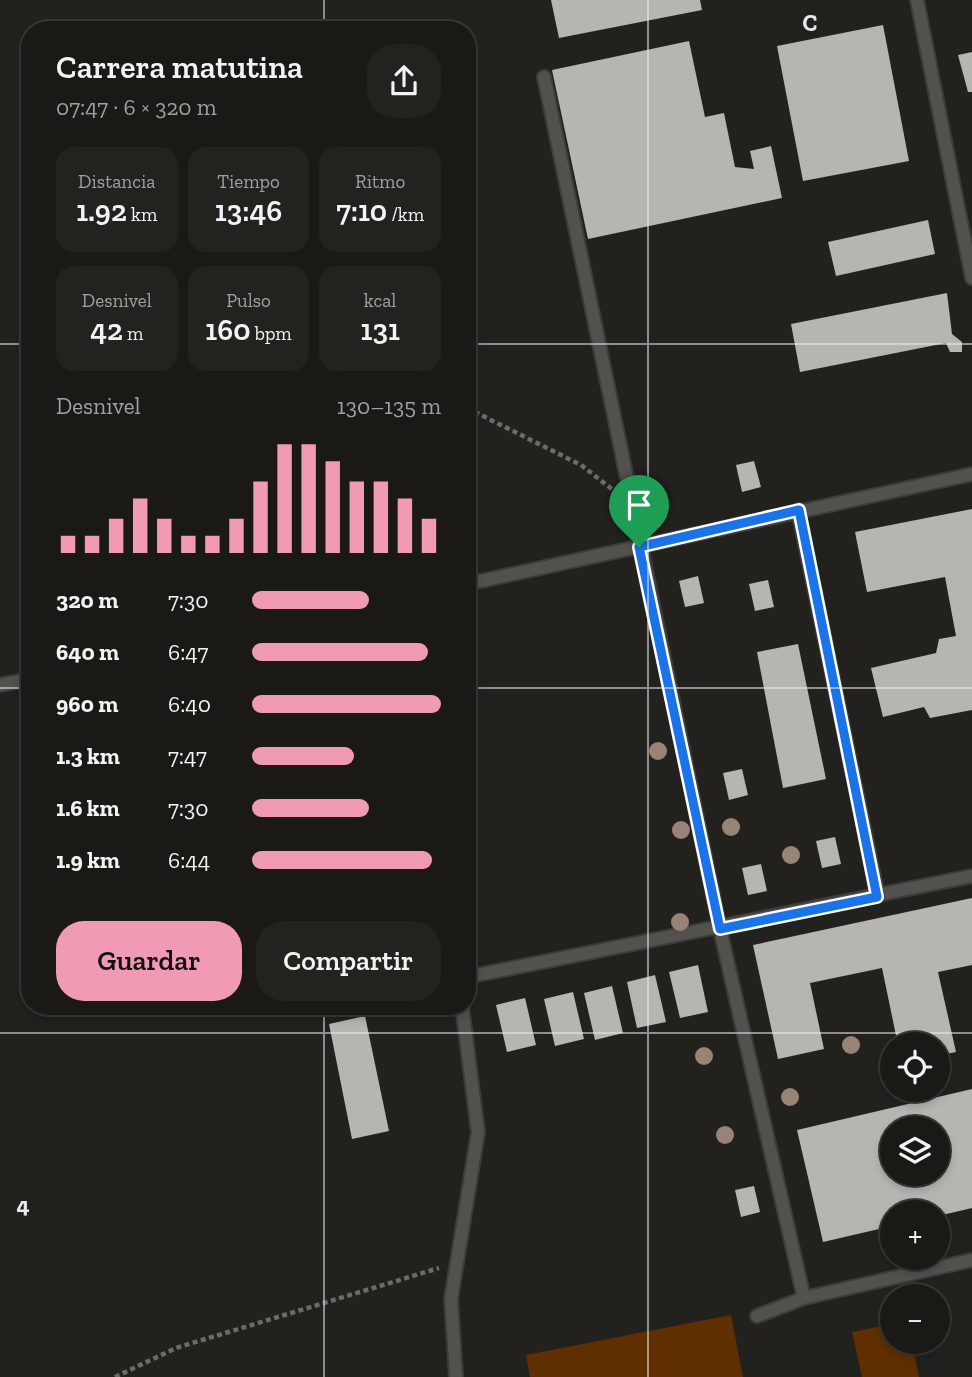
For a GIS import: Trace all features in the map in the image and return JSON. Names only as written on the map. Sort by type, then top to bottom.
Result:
[{"type":"lane","points":[[917,0],[972,278]]},
{"type":"lane","points":[[544,77],[720,929],[804,1298]]},
{"type":"lane","points":[[476,582],[972,474]]},
{"type":"lane","points":[[799,510],[877,897]]},
{"type":"lane","points":[[0,685],[21,681]]},
{"type":"lane","points":[[476,975],[720,929],[972,876]]},
{"type":"lane","points":[[456,1377],[451,1299],[478,1132],[462,1015]]},
{"type":"lane","points":[[757,1316],[804,1298],[972,1260]]},
{"type":"path","points":[[476,412],[581,465],[630,503]]},
{"type":"path","points":[[116,1377],[176,1348],[457,1263]]},
{"type":"shaded area","points":[[731,1315],[743,1377],[530,1377],[526,1355]]},
{"type":"shaded area","points":[[880,1326],[880,1354],[914,1354],[919,1377],[862,1377],[852,1332]]},
{"type":"building","points":[[551,0],[700,0],[702,10],[559,38]]},
{"type":"building","points":[[883,25],[909,161],[803,181],[777,46]]},
{"type":"building","points":[[689,41],[705,117],[724,113],[735,167],[754,169],[750,151],[771,146],[782,198],[588,239],[552,70]]},
{"type":"building","points":[[972,52],[972,92],[968,92],[958,55]]},
{"type":"building","points":[[928,220],[935,254],[836,276],[828,242]]},
{"type":"building","points":[[947,293],[952,334],[962,342],[962,352],[950,352],[946,343],[800,372],[791,324]]},
{"type":"building","points":[[754,461],[761,487],[742,492],[736,465]]},
{"type":"building","points":[[972,509],[972,710],[930,718],[924,707],[883,717],[871,668],[936,653],[939,639],[956,636],[945,577],[867,592],[855,532]]},
{"type":"building","points":[[698,576],[704,603],[685,607],[679,581]]},
{"type":"building","points":[[768,580],[774,607],[755,611],[749,584]]},
{"type":"building","points":[[798,644],[826,779],[783,788],[757,652]]},
{"type":"building","points":[[742,769],[748,795],[729,800],[723,773]]},
{"type":"building","points":[[835,837],[841,864],[822,868],[816,841]]},
{"type":"building","points":[[761,864],[767,891],[748,895],[742,868]]},
{"type":"building","points":[[972,898],[972,965],[938,972],[956,1052],[950,1053],[950,1032],[895,1032],[882,968],[810,983],[824,1049],[778,1059],[753,945]]},
{"type":"building","points":[[698,965],[708,1012],[680,1018],[669,972]]},
{"type":"building","points":[[655,975],[666,1022],[637,1028],[627,982]]},
{"type":"building","points":[[612,986],[623,1033],[595,1040],[584,993]]},
{"type":"building","points":[[573,992],[584,1039],[555,1046],[544,999]]},
{"type":"building","points":[[525,998],[536,1045],[507,1052],[496,1005]]},
{"type":"building","points":[[365,1016],[389,1131],[352,1139],[329,1024]]},
{"type":"building","points":[[972,1089],[972,1208],[950,1213],[950,1200],[880,1200],[880,1229],[823,1242],[797,1130],[917,1102],[950,1102],[950,1094]]},
{"type":"building","points":[[754,1186],[760,1212],[741,1217],[735,1190]]},
{"type":"route","points":[[799,510],[877,897],[720,929],[639,547],[799,510]]}]
